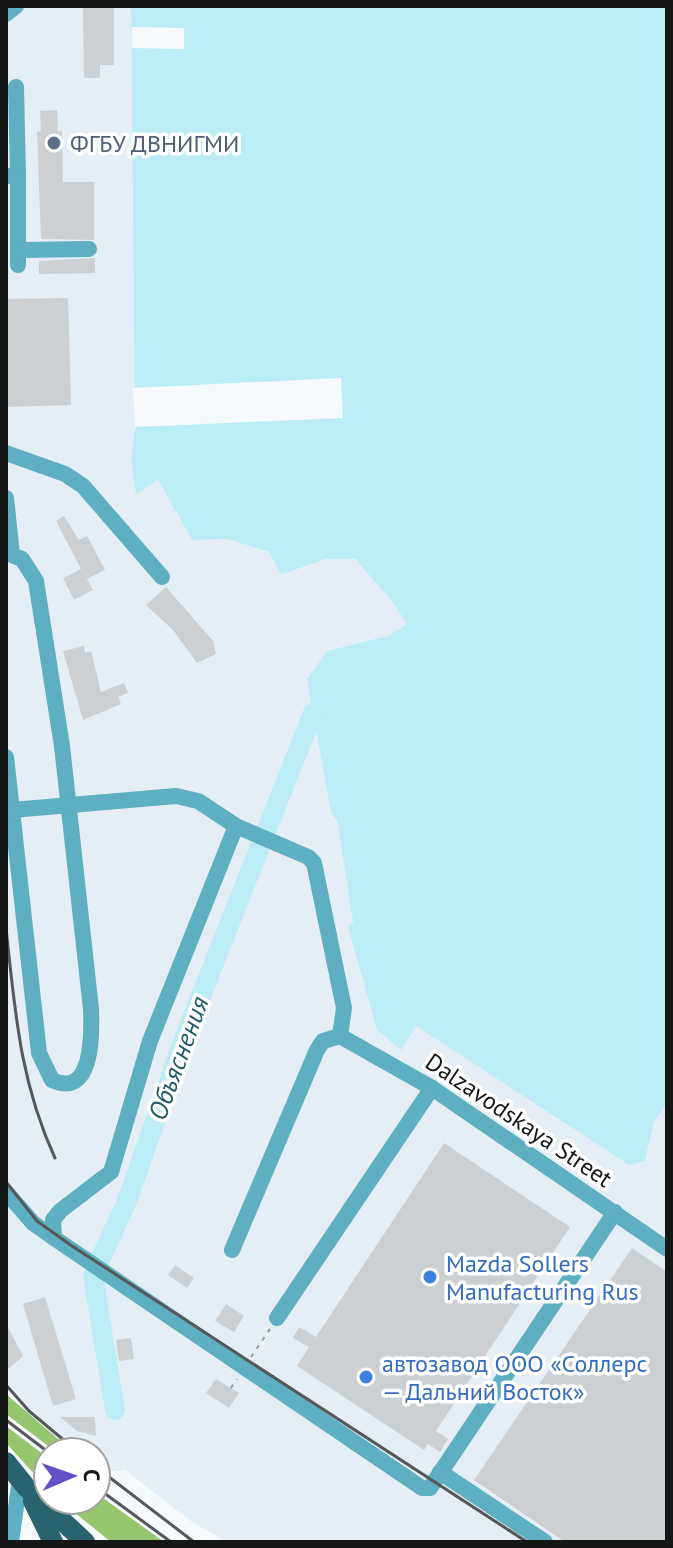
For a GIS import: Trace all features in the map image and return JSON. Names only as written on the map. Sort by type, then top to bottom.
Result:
[{"type":"main road","points":[[6,1462],[23,1483],[85,1542]]},
{"type":"main road","points":[[23,1483],[53,1542]]},
{"type":"street","points":[[6,14],[16,6]]},
{"type":"street","points":[[16,87],[12,176],[18,258],[89,249]]},
{"type":"street","points":[[6,453],[65,474],[83,486],[162,577]]},
{"type":"street","points":[[6,498],[9,556],[22,559],[36,581],[68,804],[92,1029],[85,1070],[74,1083],[63,1086],[52,1080],[39,1053],[6,757]]},
{"type":"street","points":[[12,810],[176,796],[198,801],[236,826],[308,857],[318,872],[344,1008],[340,1036],[323,1041],[317,1050],[232,1250]]},
{"type":"street","points":[[54,1238],[53,1220],[60,1211],[111,1172],[150,1041],[236,826]]},
{"type":"street","name":"Dalzavodskaya Street","points":[[340,1036],[432,1088],[667,1249]]},
{"type":"street","points":[[277,1318],[432,1088]]},
{"type":"street","points":[[6,1192],[33,1223],[69,1250],[422,1488],[430,1488],[615,1212]]},
{"type":"street","points":[[440,1472],[545,1542]]},
{"type":"street","points":[[11,1542],[23,1483]]},
{"type":"shaded area","points":[[6,6],[131,6],[135,427],[131,460],[136,494],[158,480],[192,540],[227,539],[269,552],[281,575],[325,559],[355,559],[391,600],[407,624],[387,636],[327,651],[307,679],[331,814],[337,820],[353,922],[416,1025],[629,1165],[645,1161],[654,1122],[667,1103],[667,1542],[227,1542],[192,1522],[125,1470],[112,1472],[112,1436],[59,1436],[29,1411],[6,1385]]},
{"type":"green space","points":[[6,1394],[55,1436],[35,1436],[6,1414]]},
{"type":"green space","points":[[6,1426],[32,1446],[32,1471],[6,1443]]},
{"type":"green space","points":[[112,1505],[164,1542],[111,1542],[79,1516],[112,1516]]},
{"type":"water","points":[[131,6],[667,6],[667,1103],[654,1122],[645,1161],[629,1165],[416,1026],[401,1050],[377,1030],[348,927],[353,922],[337,820],[331,814],[307,679],[327,651],[387,636],[407,624],[391,600],[355,559],[325,559],[281,575],[269,552],[227,539],[192,540],[158,480],[136,495],[131,460],[135,427]]},
{"type":"pier","points":[[132,27],[184,28],[184,49],[132,48]]},
{"type":"pier","points":[[341,378],[343,418],[135,427],[133,388]]},
{"type":"building","points":[[83,8],[114,8],[114,65],[100,65],[100,78],[84,78]]},
{"type":"building","points":[[57,110],[58,131],[62,131],[63,182],[94,182],[94,240],[41,239],[37,132],[41,131],[40,111]]},
{"type":"building","points":[[95,258],[95,273],[39,274],[39,261]]},
{"type":"building","points":[[68,298],[71,405],[6,407],[8,299]]},
{"type":"building","points":[[64,516],[79,540],[87,536],[105,570],[87,579],[93,590],[74,600],[63,578],[81,569],[56,521]]},
{"type":"building","points":[[166,587],[213,641],[216,654],[197,663],[173,630],[146,605]]},
{"type":"building","points":[[84,646],[85,653],[91,651],[101,692],[124,683],[128,693],[118,697],[121,704],[83,720],[63,651]]},
{"type":"building","points":[[444,1143],[570,1227],[436,1431],[448,1439],[440,1452],[428,1444],[424,1450],[297,1366],[309,1347],[293,1338],[299,1327],[316,1337]]},
{"type":"building","points":[[632,1248],[667,1272],[667,1542],[565,1542],[474,1480]]},
{"type":"building","points":[[175,1265],[194,1278],[187,1288],[168,1275]]},
{"type":"building","points":[[45,1297],[76,1399],[53,1406],[23,1304]]},
{"type":"building","points":[[226,1304],[244,1316],[234,1332],[215,1321]]},
{"type":"building","points":[[6,1323],[23,1356],[6,1371]]},
{"type":"building","points":[[131,1338],[134,1359],[119,1361],[116,1340]]},
{"type":"building","points":[[216,1379],[239,1393],[229,1408],[206,1393]]},
{"type":"building","points":[[60,1417],[95,1417],[96,1436],[77,1431]]},
{"type":"waterway","name":"Объяснения","points":[[115,1410],[93,1275],[127,1201],[185,1036],[313,713]]},
{"type":"railway","points":[[6,928],[26,1074],[55,1158]]},
{"type":"railway","points":[[6,1182],[37,1221],[72,1246],[527,1542]]},
{"type":"railway","points":[[6,1385],[29,1411],[59,1436]]},
{"type":"railway","points":[[6,1420],[32,1440]]},
{"type":"railway","points":[[112,1479],[194,1542]]},
{"type":"railway","points":[[112,1499],[171,1542]]},
{"type":"place","name":"ФГБУ ДВНИГМИ","points":[[54,143]]},
{"type":"place","name":"Mazda Sollers Manufacturing Rus","points":[[430,1277]]},
{"type":"place","name":"автозавод ООО «Соллерс — Дальний Восток»","points":[[366,1377]]}]
